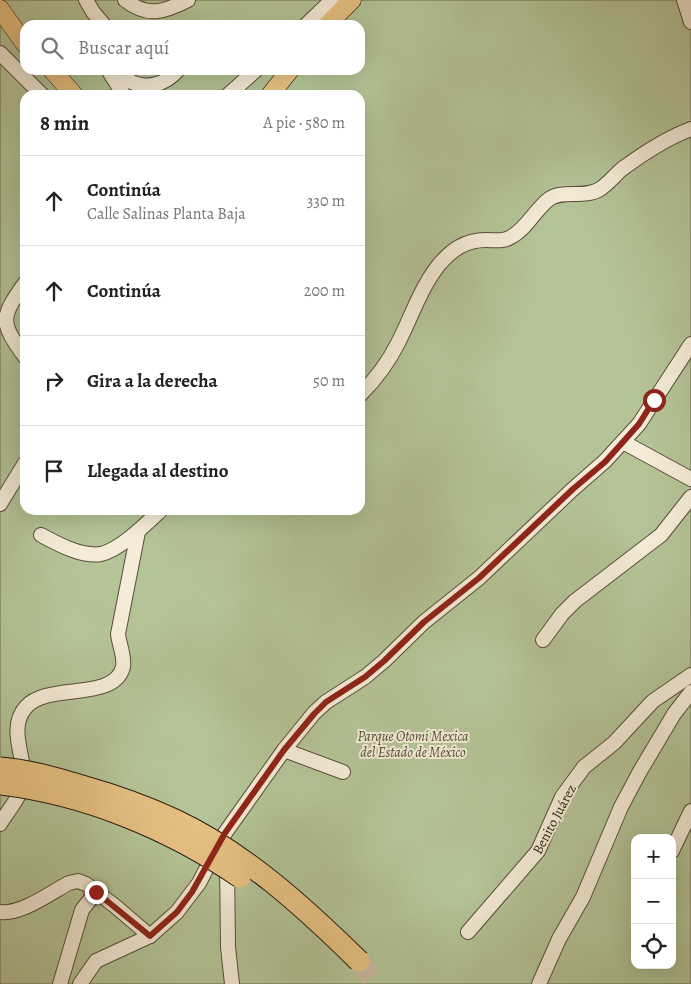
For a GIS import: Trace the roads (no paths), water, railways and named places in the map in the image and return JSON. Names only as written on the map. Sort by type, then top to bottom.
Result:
[{"type":"highway","points":[[0,768],[58,779],[136,803],[176,820],[205,836],[294,900],[354,965],[256,887],[168,834],[91,805],[54,794],[0,784]]},
{"type":"main road","points":[[328,14],[352,0]]},
{"type":"main road","points":[[0,9],[20,37]]},
{"type":"main road","points":[[56,75],[70,90]]},
{"type":"main road","points":[[274,90],[285,75]]},
{"type":"street","points":[[86,0],[100,20]]},
{"type":"street","points":[[125,0],[141,10],[152,12],[164,11],[188,0]]},
{"type":"street","points":[[684,0],[691,22]]},
{"type":"street","points":[[316,20],[328,14]]},
{"type":"street","points":[[0,53],[20,73]]},
{"type":"street","points":[[22,75],[37,90]]},
{"type":"street","points":[[111,75],[121,90]]},
{"type":"street","points":[[123,75],[133,82],[150,86],[162,83],[172,75]]},
{"type":"street","points":[[234,90],[250,75]]},
{"type":"street","points":[[281,90],[286,75]]},
{"type":"street","points":[[365,390],[386,365],[429,280],[438,266],[455,249],[466,243],[485,240],[501,241],[513,236],[548,200],[558,194],[590,193],[599,190],[628,165],[668,140],[691,129]]},
{"type":"street","points":[[20,289],[4,313],[4,329],[20,350]]},
{"type":"street","points":[[80,984],[96,960],[150,936],[177,912],[192,892],[225,833],[284,750],[314,714],[326,702],[365,677],[384,661],[424,622],[479,578],[573,489],[605,462],[639,424],[691,344]]},
{"type":"street","points":[[622,442],[691,479]]},
{"type":"street","points":[[0,504],[20,471]]},
{"type":"street","points":[[543,640],[562,614],[575,601],[661,535],[691,497]]},
{"type":"street","points":[[42,534],[77,551],[102,554],[138,532],[156,515]]},
{"type":"street","points":[[0,824],[20,794],[23,783],[18,742],[20,718],[25,708],[35,700],[54,694],[102,688],[115,680],[120,674],[124,664],[118,642],[118,634],[138,532]]},
{"type":"street","name":"Benito Juárez","points":[[468,932],[538,851],[562,797],[584,766],[614,743],[653,701],[691,675]]},
{"type":"street","points":[[539,984],[559,940],[583,897],[639,773],[674,714],[691,692]]},
{"type":"street","points":[[284,750],[343,772]]},
{"type":"street","points":[[676,843],[691,811]]},
{"type":"street","points":[[225,833],[228,947],[232,984]]},
{"type":"street","points":[[0,912],[8,913],[18,910],[69,883],[78,881],[86,884],[150,936]]},
{"type":"street","points":[[60,984],[82,910],[96,892]]},
{"type":"tunnel","points":[[359,961],[377,984]]},
{"type":"park label","name":"Parque Otomí Mexica del Estado de México","points":[[413,744]]}]
